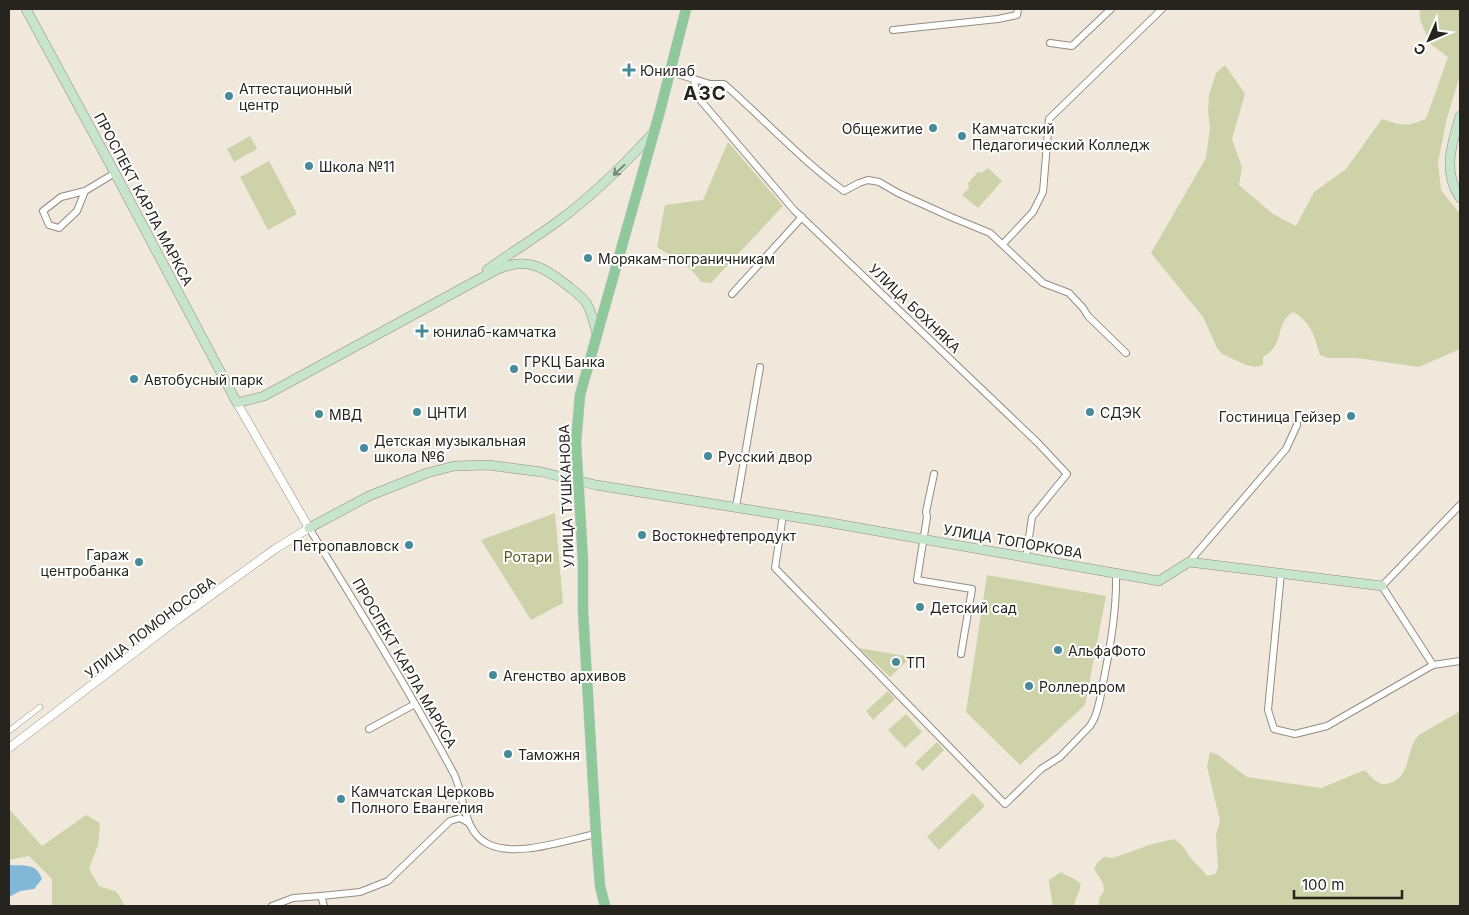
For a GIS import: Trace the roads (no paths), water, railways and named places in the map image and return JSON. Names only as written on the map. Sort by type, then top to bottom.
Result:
[{"type":"main road","name":"ПРОСПЕКТ КАРЛА МАРКСА","points":[[26,9],[237,403]]},
{"type":"main road","name":"УЛИЦА ТУШКАНОВА","points":[[605,906],[600,886],[596,834],[583,611],[583,561],[576,442],[578,414],[580,395],[686,9]]},
{"type":"main road","points":[[1460,116],[1451,153],[1450,170],[1453,186],[1460,198]]},
{"type":"main road","points":[[463,288],[577,206],[623,167],[652,134]]},
{"type":"main road","points":[[237,403],[264,396],[502,268],[522,264],[535,265],[557,278],[587,304],[597,334]]},
{"type":"main road","name":"УЛИЦА ТОПОРКОВА","points":[[309,528],[391,486],[433,471],[454,466],[509,466],[596,485],[783,515],[1159,581],[1189,562]]},
{"type":"main road","points":[[1189,562],[1382,586]]},
{"type":"street","points":[[893,30],[998,19],[1017,15],[1018,9]]},
{"type":"street","points":[[1050,42],[1072,46],[1111,9]]},
{"type":"street","points":[[1002,244],[1033,212],[1043,192],[1049,119],[1162,9]]},
{"type":"street","points":[[670,72],[710,84],[724,84],[827,179],[844,191],[868,180],[879,182],[898,193],[990,233],[1043,283],[1069,293],[1084,308],[1088,316],[1126,353]]},
{"type":"street","name":"УЛИЦА БОХНЯКА","points":[[694,79],[696,95],[802,217],[1038,443],[1067,474],[1032,517],[1026,558]]},
{"type":"street","points":[[86,191],[77,211],[59,228],[49,225],[43,210],[61,197],[86,191],[115,173]]},
{"type":"street","points":[[732,294],[802,217]]},
{"type":"street","points":[[736,507],[760,367]]},
{"type":"street","name":"ПРОСПЕКТ КАРЛА МАРКСА","points":[[237,403],[309,528],[415,704],[456,778],[469,823],[478,836],[486,843],[498,847],[527,849],[596,834]]},
{"type":"street","points":[[1189,562],[1286,449],[1297,425],[1297,415]]},
{"type":"street","points":[[934,474],[926,512],[924,540],[917,580],[972,589],[961,654]]},
{"type":"street","points":[[1433,665],[1382,586],[1460,505]]},
{"type":"street","points":[[783,515],[775,568],[1005,804],[1041,769],[1060,757],[1090,726],[1094,719],[1107,665],[1117,595],[1116,574]]},
{"type":"street","name":"УЛИЦА ЛОМОНОСОВА","points":[[9,748],[177,620],[275,549],[309,528]]},
{"type":"street","points":[[1281,574],[1268,710],[1274,729],[1295,734],[1327,726],[1433,665],[1460,662]]},
{"type":"street","points":[[369,729],[415,704]]},
{"type":"street","points":[[9,731],[40,707]]},
{"type":"street","points":[[272,906],[293,898],[360,892],[388,881],[450,821],[459,818],[469,823]]},
{"type":"street","points":[[322,896],[324,906]]},
{"type":"water","points":[[9,866],[30,866],[37,870],[42,879],[34,889],[20,891],[9,897]]},
{"type":"place","name":"Юнилаб","points":[[629,70]]},
{"type":"place","name":"Аттестационный центр","points":[[229,96]]},
{"type":"place","name":"Общежитие","points":[[933,128]]},
{"type":"place","name":"Камчатский Педагогический Колледж","points":[[962,136]]},
{"type":"place","name":"Школа №11","points":[[309,166]]},
{"type":"place","name":"Морякам-пограничникам","points":[[588,258]]},
{"type":"place","name":"юнилаб-камчатка","points":[[422,331]]},
{"type":"place","name":"ГРКЦ Банка России","points":[[514,369]]},
{"type":"place","name":"Автобусный парк","points":[[134,379]]},
{"type":"place","name":"ЦНТИ","points":[[417,412]]},
{"type":"place","name":"СДЭК","points":[[1090,412]]},
{"type":"place","name":"МВД","points":[[319,414]]},
{"type":"place","name":"Гостиница Гейзер","points":[[1351,416]]},
{"type":"place","name":"Детская музыкальная школа №6","points":[[364,448]]},
{"type":"place","name":"Русский двор","points":[[708,456]]},
{"type":"place","name":"Востокнефтепродукт","points":[[642,535]]},
{"type":"place","name":"Петропавловск","points":[[409,545]]},
{"type":"place","name":"Гараж центробанка","points":[[139,562]]},
{"type":"place","name":"Детский сад","points":[[920,607]]},
{"type":"place","name":"АльфаФото","points":[[1058,650]]},
{"type":"place","name":"ТП","points":[[896,662]]},
{"type":"place","name":"Агенство архивов","points":[[493,675]]},
{"type":"place","name":"Роллердром","points":[[1029,686]]},
{"type":"place","name":"Таможня","points":[[508,754]]},
{"type":"place","name":"Камчатская Церковь Полного Евангелия","points":[[341,799]]},
{"type":"district","name":"АЗС","points":[[705,93]]},
{"type":"park label","name":"Ротари","points":[[528,556]]}]
